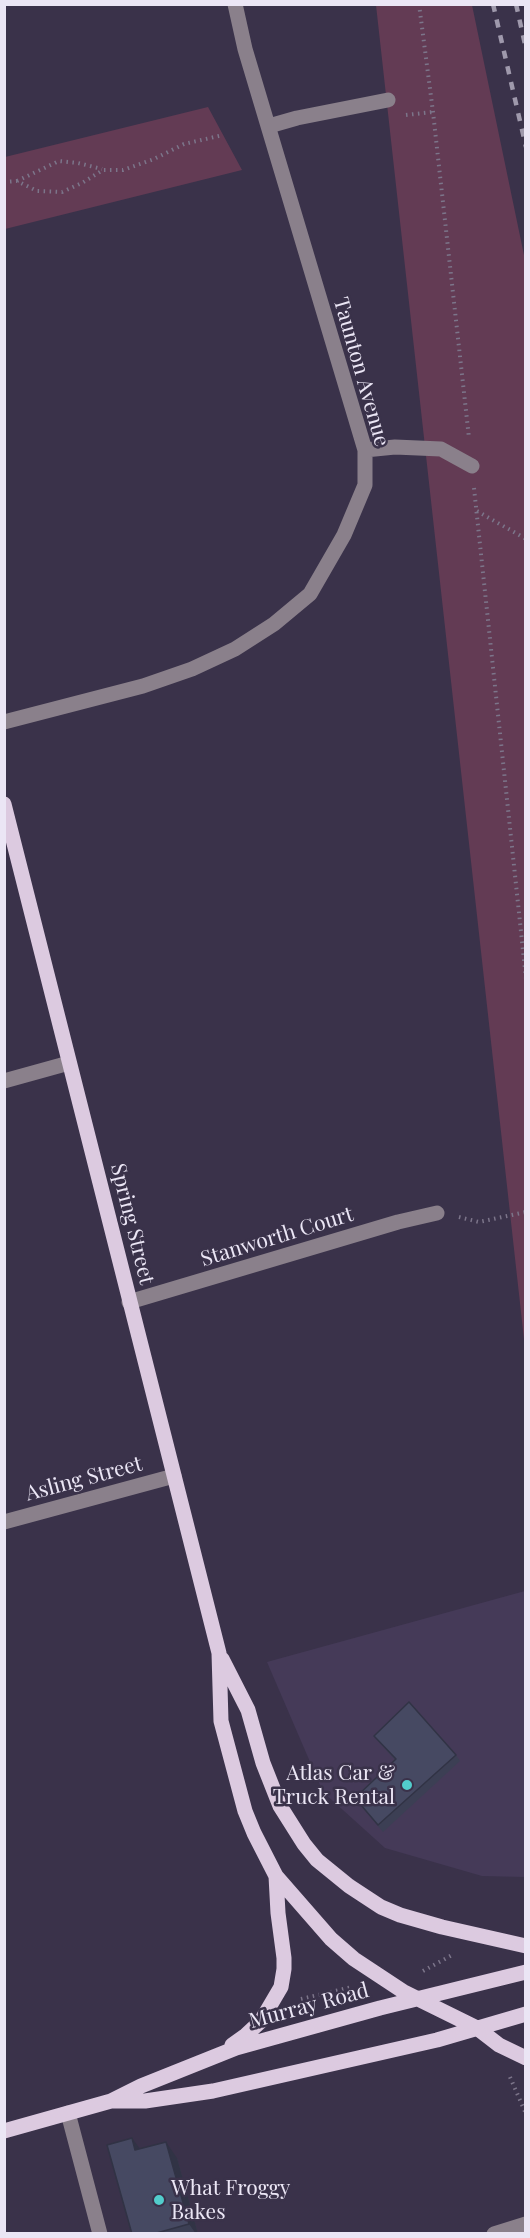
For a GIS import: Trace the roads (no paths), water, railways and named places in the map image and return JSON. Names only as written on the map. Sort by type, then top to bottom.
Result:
[{"type":"main road","name":"Spring Street","points":[[4,804],[219,1653],[221,1721],[245,1810],[254,1833],[276,1875],[331,1939],[384,1980],[477,2028],[500,2045],[525,2058]]},
{"type":"main road","name":"Spring Street","points":[[219,1653],[248,1710],[263,1763],[280,1806],[317,1860],[349,1886],[400,1915],[525,1946]]},
{"type":"main road","points":[[216,2054],[240,2040],[254,2028],[266,2014],[281,1987],[284,1958],[276,1875]]},
{"type":"main road","name":"Murray Road","points":[[4,2131],[111,2101],[216,2054],[525,1972]]},
{"type":"main road","name":"Murray Road","points":[[111,2101],[145,2100],[213,2091],[370,2057],[525,2014]]},
{"type":"street","name":"Taunton Avenue","points":[[4,722],[143,687],[192,669],[235,649],[274,624],[310,594],[344,535],[365,485],[364,450],[245,49],[235,4]]},
{"type":"street","points":[[269,126],[297,118],[388,100]]},
{"type":"street","points":[[364,450],[395,447],[441,449],[472,466]]},
{"type":"street","points":[[4,1081],[69,1063]]},
{"type":"street","name":"Stanworth Court","points":[[129,1302],[437,1213]]},
{"type":"street","name":"Asling Street","points":[[4,1522],[174,1476]]},
{"type":"street","points":[[68,2113],[100,2234]]},
{"type":"street","points":[[494,2234],[525,2224]]},
{"type":"railway","points":[[493,4],[526,147]]},
{"type":"railway","points":[[516,4],[526,49]]},
{"type":"place","name":"Atlas Car & Truck Rental","points":[[407,1785]]},
{"type":"place","name":"What Froggy Bakes","points":[[159,2200]]}]
